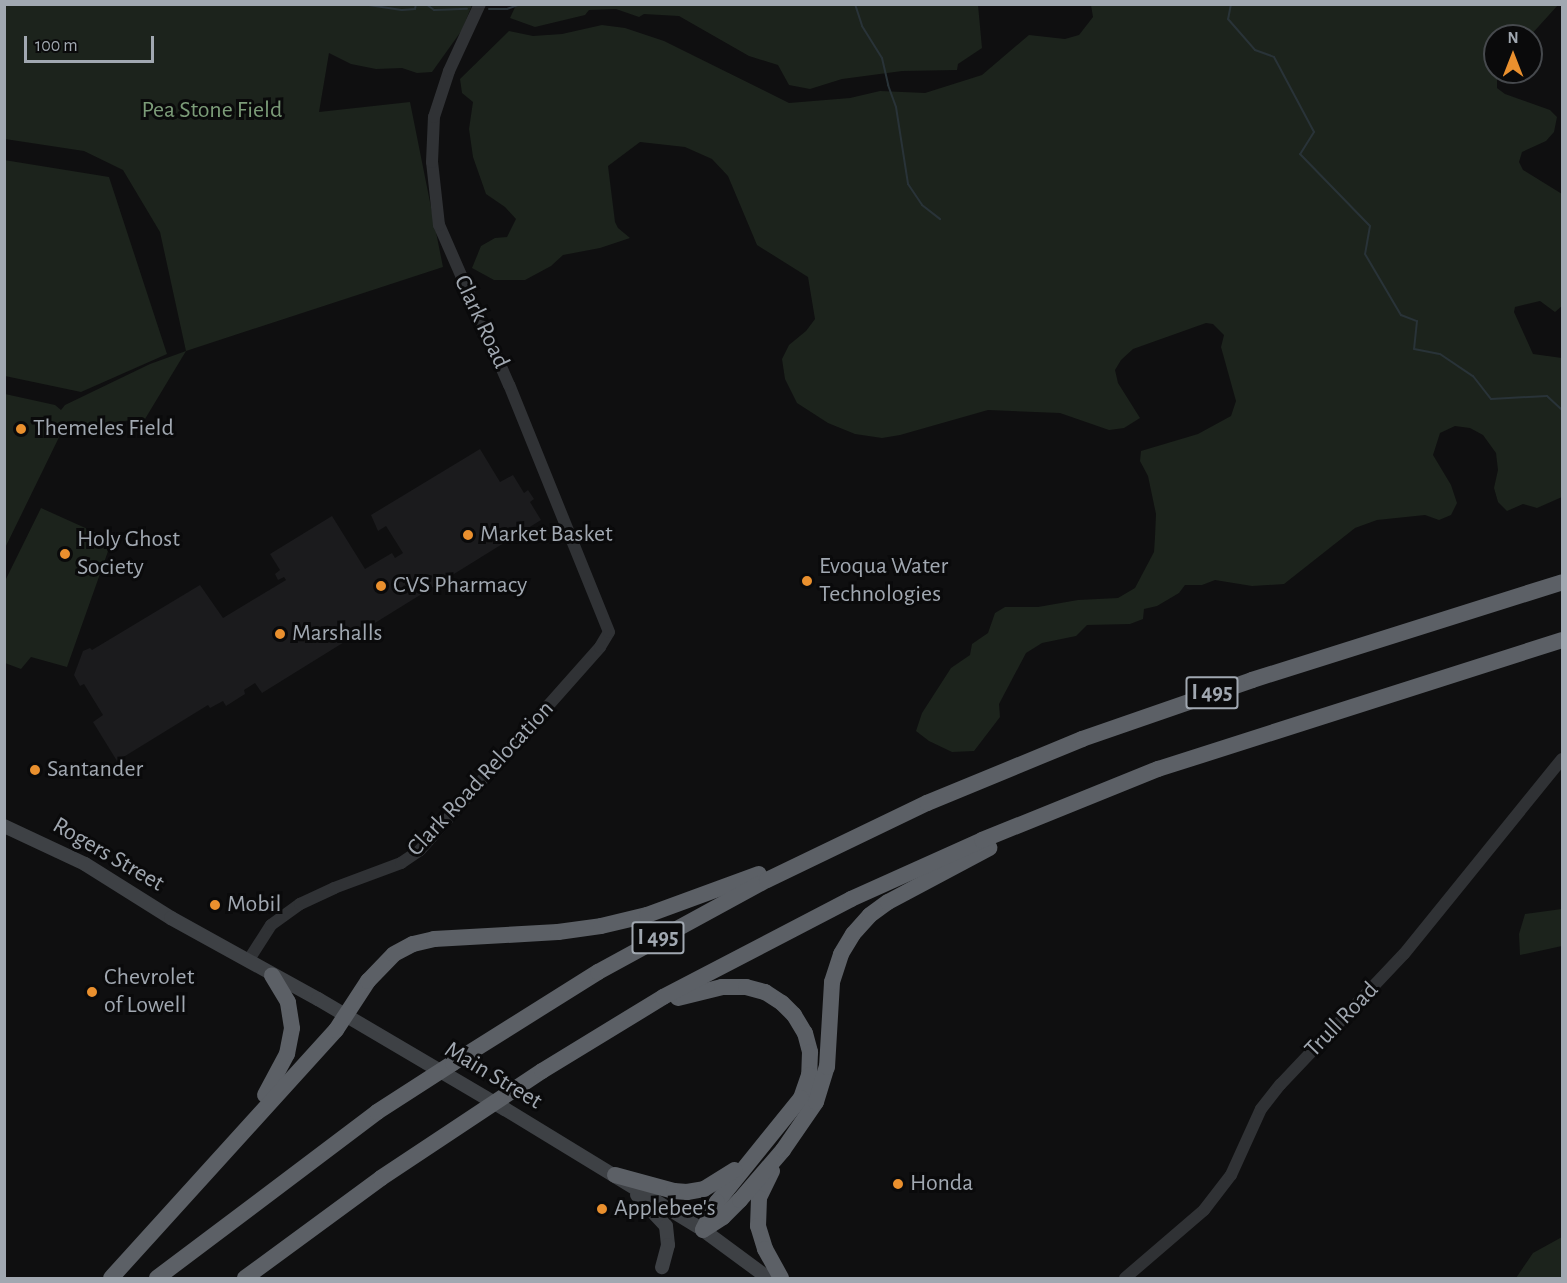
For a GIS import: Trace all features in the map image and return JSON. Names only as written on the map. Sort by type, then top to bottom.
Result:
[{"type":"highway","name":"I 495","points":[[157,1278],[308,1163],[429,1079],[540,1007],[657,939],[767,880],[870,829],[1016,765],[1183,703],[1563,582]]},
{"type":"highway","name":"I 495","points":[[245,1278],[342,1205],[506,1093],[617,1024],[738,956],[860,895],[982,840],[1158,769],[1563,640]]},
{"type":"highway","points":[[781,1278],[762,1240],[757,1214],[761,1192],[783,1150],[821,1091],[827,1068],[831,988],[834,973],[845,946],[864,921],[888,902],[970,858],[1158,769]]},
{"type":"highway","points":[[111,1278],[347,1015],[383,963],[413,944],[434,939],[558,932],[601,926],[647,915],[718,890],[870,829]]},
{"type":"highway","points":[[244,1129],[274,1081],[291,1041],[292,1023],[288,1002],[272,975]]},
{"type":"highway","points":[[617,1024],[680,997],[722,987],[757,990],[786,1006],[798,1020],[808,1040],[809,1075],[798,1103],[755,1152],[717,1202],[703,1230]]},
{"type":"highway","points":[[703,1230],[732,1209],[783,1150]]},
{"type":"highway","points":[[615,1175],[674,1191],[704,1189],[722,1180],[755,1152]]},
{"type":"main road","name":"Rogers Street","points":[[4,826],[85,864],[186,926]]},
{"type":"main road","name":"Main Street","points":[[186,926],[347,1015],[615,1175],[703,1230],[768,1278]]},
{"type":"main road","points":[[615,1175],[658,1215],[666,1226],[668,1245],[662,1267]]},
{"type":"street","name":"Clark Road","points":[[480,4],[449,71],[434,117],[432,162],[439,225],[509,385],[609,632]]},
{"type":"street","name":"Clark Road Relocation","points":[[248,961],[271,925],[290,911],[334,888],[401,863],[420,850],[562,691],[600,647],[609,632]]},
{"type":"street","name":"Trull Road","points":[[1125,1278],[1204,1210],[1231,1175],[1261,1109],[1280,1085],[1404,954],[1563,759]]},
{"type":"shaded area","points":[[480,449],[500,482],[513,475],[524,493],[528,490],[534,499],[530,502],[541,520],[262,693],[255,683],[244,690],[245,694],[226,706],[223,701],[210,708],[208,705],[117,761],[93,722],[103,715],[84,684],[80,686],[74,675],[83,651],[90,648],[92,650],[200,585],[223,618],[286,580],[284,577],[278,580],[275,574],[280,570],[270,554],[332,516],[365,569],[392,553],[395,558],[403,553],[386,526],[378,531],[371,515]]},
{"type":"green space","name":"Pea Stone Field","points":[[5,5],[472,5],[462,30],[432,72],[417,73],[402,68],[376,69],[351,64],[329,53],[319,112],[410,102],[443,267],[186,351],[160,232],[123,170],[84,151],[5,139]]},
{"type":"green space","points":[[516,5],[978,5],[982,48],[958,64],[957,70],[902,71],[842,79],[810,89],[789,85],[778,65],[749,56],[679,16],[644,14],[639,17],[616,9],[589,10],[585,15],[535,27],[510,18]]},
{"type":"green space","points":[[1091,5],[1558,5],[1541,24],[1483,24],[1483,84],[1497,84],[1497,88],[1505,94],[1550,110],[1557,117],[1554,132],[1546,141],[1522,152],[1519,162],[1523,170],[1562,194],[1562,306],[1555,312],[1540,301],[1515,307],[1514,312],[1533,354],[1562,358],[1562,497],[1537,508],[1523,504],[1507,511],[1498,502],[1494,488],[1498,470],[1496,453],[1483,435],[1470,428],[1455,426],[1440,433],[1433,455],[1451,485],[1457,503],[1451,515],[1439,520],[1425,515],[1377,520],[1355,528],[1284,584],[1252,586],[1215,580],[1202,585],[1185,585],[1179,593],[1157,606],[1144,609],[1143,619],[1130,624],[1087,625],[1076,636],[1042,643],[1026,653],[999,704],[1000,717],[974,751],[952,752],[929,741],[916,731],[922,713],[951,668],[970,655],[972,644],[988,633],[995,613],[1005,607],[1038,607],[1078,600],[1118,598],[1135,588],[1154,552],[1155,537],[1156,514],[1148,476],[1140,461],[1141,451],[1198,434],[1231,416],[1236,401],[1221,347],[1224,335],[1213,324],[1206,323],[1133,349],[1121,360],[1115,370],[1118,383],[1140,418],[1124,428],[1109,430],[1060,413],[988,410],[900,435],[882,438],[855,434],[828,423],[797,403],[785,379],[782,359],[789,345],[806,331],[815,319],[808,277],[757,245],[728,176],[712,159],[685,147],[640,142],[608,166],[615,222],[618,228],[630,238],[600,248],[563,255],[551,266],[525,280],[494,280],[472,268],[481,246],[495,238],[507,237],[516,219],[505,207],[486,194],[473,157],[469,129],[473,102],[462,93],[460,79],[509,31],[533,36],[562,34],[602,25],[625,28],[664,41],[789,103],[850,98],[880,91],[925,93],[982,75],[1029,35],[1065,39],[1079,35],[1093,17]]},
{"type":"green space","points":[[4,160],[109,177],[167,354],[81,392],[5,376]]},
{"type":"green space","points":[[186,351],[145,419],[64,427],[5,548],[5,394],[55,405],[61,410],[65,405],[150,364]]},
{"type":"green space","points":[[41,508],[112,540],[67,667],[31,657],[21,669],[5,663],[5,581]]},
{"type":"green space","points":[[1562,909],[1562,946],[1520,955],[1519,934],[1525,914]]},
{"type":"green space","points":[[1562,1237],[1562,1278],[1516,1278],[1533,1253]]},
{"type":"waterway","points":[[343,4],[352,4]]},
{"type":"waterway","points":[[362,4],[402,10],[415,9],[416,4]]},
{"type":"waterway","points":[[426,4],[434,10],[467,9]]},
{"type":"waterway","points":[[489,9],[507,9],[521,4]]},
{"type":"waterway","points":[[855,4],[862,26],[882,58],[896,107],[908,184],[922,205],[940,219]]},
{"type":"waterway","points":[[1231,4],[1228,19],[1255,50],[1274,57],[1314,132],[1300,154],[1370,226],[1365,254],[1401,315],[1417,321],[1414,349],[1440,354],[1473,376],[1491,399],[1547,396],[1562,410]]},
{"type":"place","name":"Themeles Field","points":[[21,429]]},
{"type":"place","name":"Market Basket","points":[[468,535]]},
{"type":"place","name":"Holy Ghost Society","points":[[65,554]]},
{"type":"place","name":"Evoqua Water Technologies","points":[[807,581]]},
{"type":"place","name":"CVS Pharmacy","points":[[381,586]]},
{"type":"place","name":"Marshalls","points":[[280,634]]},
{"type":"place","name":"Santander","points":[[35,770]]},
{"type":"place","name":"Mobil","points":[[215,905]]},
{"type":"place","name":"Chevrolet of Lowell","points":[[92,992]]},
{"type":"place","name":"Honda","points":[[898,1184]]},
{"type":"place","name":"Applebee's","points":[[602,1209]]}]
